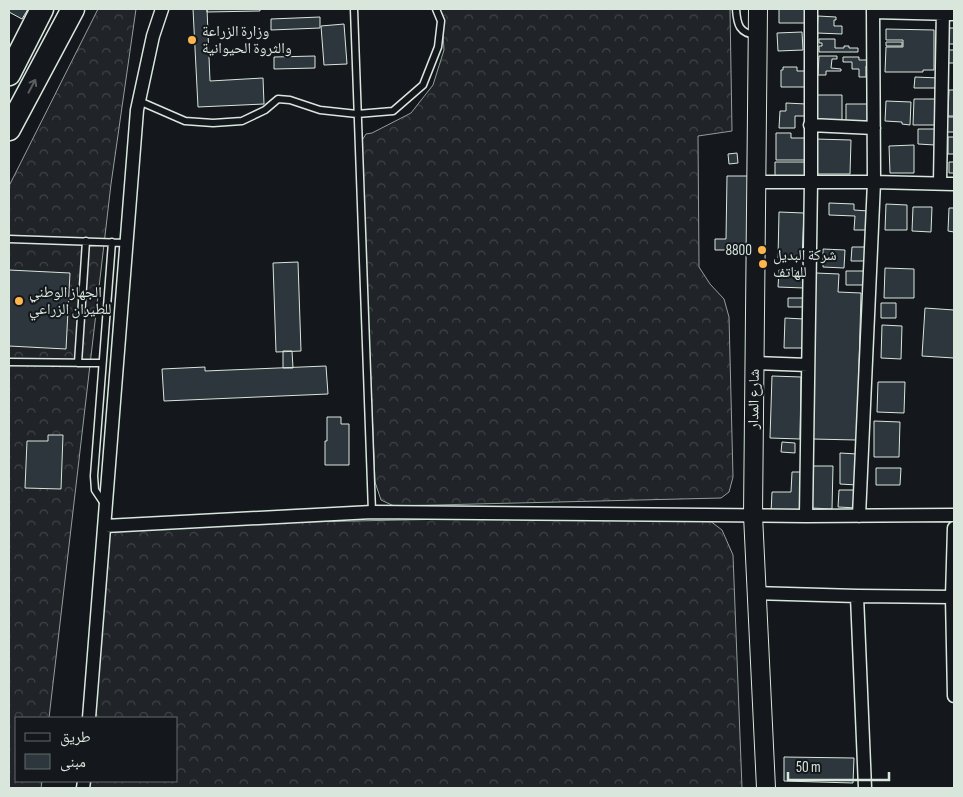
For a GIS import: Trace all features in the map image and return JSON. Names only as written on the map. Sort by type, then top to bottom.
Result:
[{"type":"highway","points":[[9,74],[42,9]]},
{"type":"highway","points":[[9,129],[73,9]]},
{"type":"street","points":[[89,717],[138,110],[153,36],[162,9]]},
{"type":"street","name":"شارع المدار","points":[[758,9],[753,516],[766,788]]},
{"type":"street","points":[[806,516],[811,182],[811,9]]},
{"type":"street","points":[[860,516],[874,182],[873,10],[947,12],[940,183]]},
{"type":"street","points":[[810,125],[874,128]]},
{"type":"street","points":[[757,182],[954,184]]},
{"type":"street","points":[[755,363],[808,365]]},
{"type":"street","points":[[105,526],[372,512],[954,516]]},
{"type":"street","points":[[954,528],[952,597],[954,696]]},
{"type":"street","points":[[756,593],[952,597]]},
{"type":"street","points":[[856,596],[865,788]]},
{"type":"lane","points":[[354,9],[372,512]]},
{"type":"lane","points":[[140,101],[185,120],[214,123],[242,120],[265,110],[278,99],[290,100],[320,110],[357,114],[393,110],[424,85],[438,48],[441,21],[436,9]]},
{"type":"lane","points":[[736,9],[737,23],[742,30],[749,34],[758,35]]},
{"type":"lane","points":[[9,239],[127,243]]},
{"type":"lane","points":[[78,363],[86,242]]},
{"type":"lane","points":[[107,508],[96,490],[94,476],[112,242]]},
{"type":"lane","points":[[9,362],[102,363]]},
{"type":"green space","points":[[98,9],[136,9],[111,184],[49,717],[15,717],[15,782],[42,782],[41,788],[9,788],[9,186]]},
{"type":"green space","points":[[438,9],[730,9],[732,131],[698,136],[699,267],[710,284],[724,299],[729,317],[733,477],[729,492],[721,498],[394,506],[381,500],[375,482],[361,142],[366,134],[372,133],[411,113],[433,85],[444,50],[442,18]]},
{"type":"green space","points":[[701,514],[722,530],[733,555],[742,788],[83,788],[84,782],[178,782],[178,717],[89,717],[105,526]]},
{"type":"building","points":[[9,9],[28,9],[22,19],[9,12]]},
{"type":"building","points":[[193,9],[207,9],[210,81],[263,78],[264,104],[198,107]]},
{"type":"building","points":[[207,9],[260,9],[260,11],[207,12]]},
{"type":"building","points":[[779,9],[808,9],[808,23],[779,23]]},
{"type":"building","points":[[818,16],[836,17],[834,26],[842,26],[842,34],[817,33]]},
{"type":"building","points":[[320,17],[320,28],[271,30],[271,19]]},
{"type":"building","points":[[344,24],[347,64],[324,65],[321,26]]},
{"type":"building","points":[[948,28],[954,28],[954,44],[948,44]]},
{"type":"building","points":[[886,29],[934,30],[934,70],[923,70],[923,72],[885,72],[886,47],[903,47],[903,40],[886,40]]},
{"type":"building","points":[[802,32],[803,50],[778,51],[777,33]]},
{"type":"building","points":[[819,39],[835,39],[835,48],[849,46],[849,48],[858,48],[858,52],[819,52],[819,46],[822,46],[822,43],[819,43]]},
{"type":"building","points":[[886,42],[902,42],[902,46],[886,46]]},
{"type":"building","points":[[947,50],[954,50],[954,63],[947,63]]},
{"type":"building","points":[[315,56],[315,68],[274,69],[274,57]]},
{"type":"building","points":[[819,56],[837,56],[837,59],[832,59],[831,68],[841,69],[841,71],[826,71],[826,75],[818,75]]},
{"type":"building","points":[[843,57],[859,57],[859,60],[868,60],[866,77],[859,77],[859,69],[852,69],[852,62],[843,62]]},
{"type":"building","points":[[783,67],[797,67],[797,71],[809,71],[809,87],[781,87],[781,70],[783,70]]},
{"type":"building","points":[[915,77],[939,78],[939,88],[914,88]]},
{"type":"building","points":[[949,90],[954,90],[954,116],[948,116]]},
{"type":"building","points":[[815,95],[842,95],[842,121],[814,120]]},
{"type":"building","points":[[914,99],[939,99],[936,125],[913,125]]},
{"type":"building","points":[[886,101],[911,102],[910,125],[902,124],[902,122],[885,121]]},
{"type":"building","points":[[786,103],[806,104],[806,116],[795,116],[795,128],[779,128],[780,111],[786,111]]},
{"type":"building","points":[[846,104],[870,104],[870,121],[846,121]]},
{"type":"building","points":[[947,117],[954,117],[954,132],[947,132]]},
{"type":"building","points":[[918,129],[935,129],[935,145],[918,144]]},
{"type":"building","points":[[776,133],[791,133],[791,138],[807,138],[807,160],[776,160]]},
{"type":"building","points":[[948,137],[954,137],[954,154],[948,154]]},
{"type":"building","points":[[815,139],[851,140],[850,174],[815,174]]},
{"type":"building","points":[[914,145],[914,173],[890,173],[889,146]]},
{"type":"building","points":[[737,153],[738,163],[729,164],[728,154]]},
{"type":"building","points":[[775,162],[807,162],[806,180],[775,180]]},
{"type":"building","points":[[949,162],[954,162],[954,173],[949,173]]},
{"type":"building","points":[[727,176],[753,176],[752,250],[715,250],[715,239],[726,239]]},
{"type":"building","points":[[829,203],[854,204],[854,210],[868,211],[867,230],[854,230],[855,216],[829,215]]},
{"type":"building","points":[[886,204],[907,205],[907,230],[885,230]]},
{"type":"building","points":[[913,207],[932,207],[931,232],[912,231]]},
{"type":"building","points":[[949,208],[954,208],[954,232],[948,231]]},
{"type":"building","points":[[779,212],[804,213],[802,259],[778,258]]},
{"type":"building","points":[[852,247],[865,247],[865,261],[851,261]]},
{"type":"building","points":[[823,249],[845,250],[844,268],[823,267]]},
{"type":"building","points":[[298,262],[301,351],[276,352],[273,263]]},
{"type":"building","points":[[885,268],[914,269],[914,298],[884,298]]},
{"type":"building","points":[[9,270],[70,273],[66,349],[9,346]]},
{"type":"building","points":[[779,270],[804,271],[804,288],[778,287]]},
{"type":"building","points":[[846,271],[865,271],[865,285],[846,285]]},
{"type":"building","points":[[816,273],[839,274],[838,292],[861,293],[857,440],[812,439]]},
{"type":"building","points":[[788,298],[804,298],[804,307],[788,307]]},
{"type":"building","points":[[881,303],[896,303],[896,318],[881,318]]},
{"type":"building","points":[[925,308],[954,310],[954,358],[922,356]]},
{"type":"building","points":[[785,318],[804,319],[803,348],[784,348]]},
{"type":"building","points":[[882,325],[902,326],[901,359],[881,358]]},
{"type":"building","points":[[283,351],[292,351],[293,368],[283,368]]},
{"type":"building","points":[[326,366],[328,394],[164,401],[162,369],[205,367],[205,371]]},
{"type":"building","points":[[772,376],[801,377],[800,439],[770,438]]},
{"type":"building","points":[[878,382],[905,382],[904,413],[877,412]]},
{"type":"building","points":[[327,417],[341,417],[341,424],[349,424],[349,465],[325,465]]},
{"type":"building","points":[[874,421],[900,422],[899,457],[874,457]]},
{"type":"building","points":[[48,435],[63,435],[61,489],[25,488],[27,441],[48,441]]},
{"type":"building","points":[[782,442],[795,443],[795,453],[781,452]]},
{"type":"building","points":[[840,453],[857,454],[857,485],[840,484]]},
{"type":"building","points":[[812,466],[833,466],[832,509],[812,508]]},
{"type":"building","points":[[876,468],[901,468],[900,485],[876,485]]},
{"type":"building","points":[[792,472],[805,472],[804,514],[771,513],[772,492],[791,492]]},
{"type":"building","points":[[839,490],[857,490],[857,508],[838,507]]},
{"type":"building","points":[[784,757],[854,758],[853,783],[784,781]]},
{"type":"place","name":"وزارة الزراعة والثروة الحيوانية","points":[[192,40]]},
{"type":"place","name":"8800","points":[[762,250]]},
{"type":"place","name":"شركة البديل للهاتف","points":[[763,264]]},
{"type":"place","name":"الجهاز الوطني للطيران الزراعي","points":[[19,301]]}]
